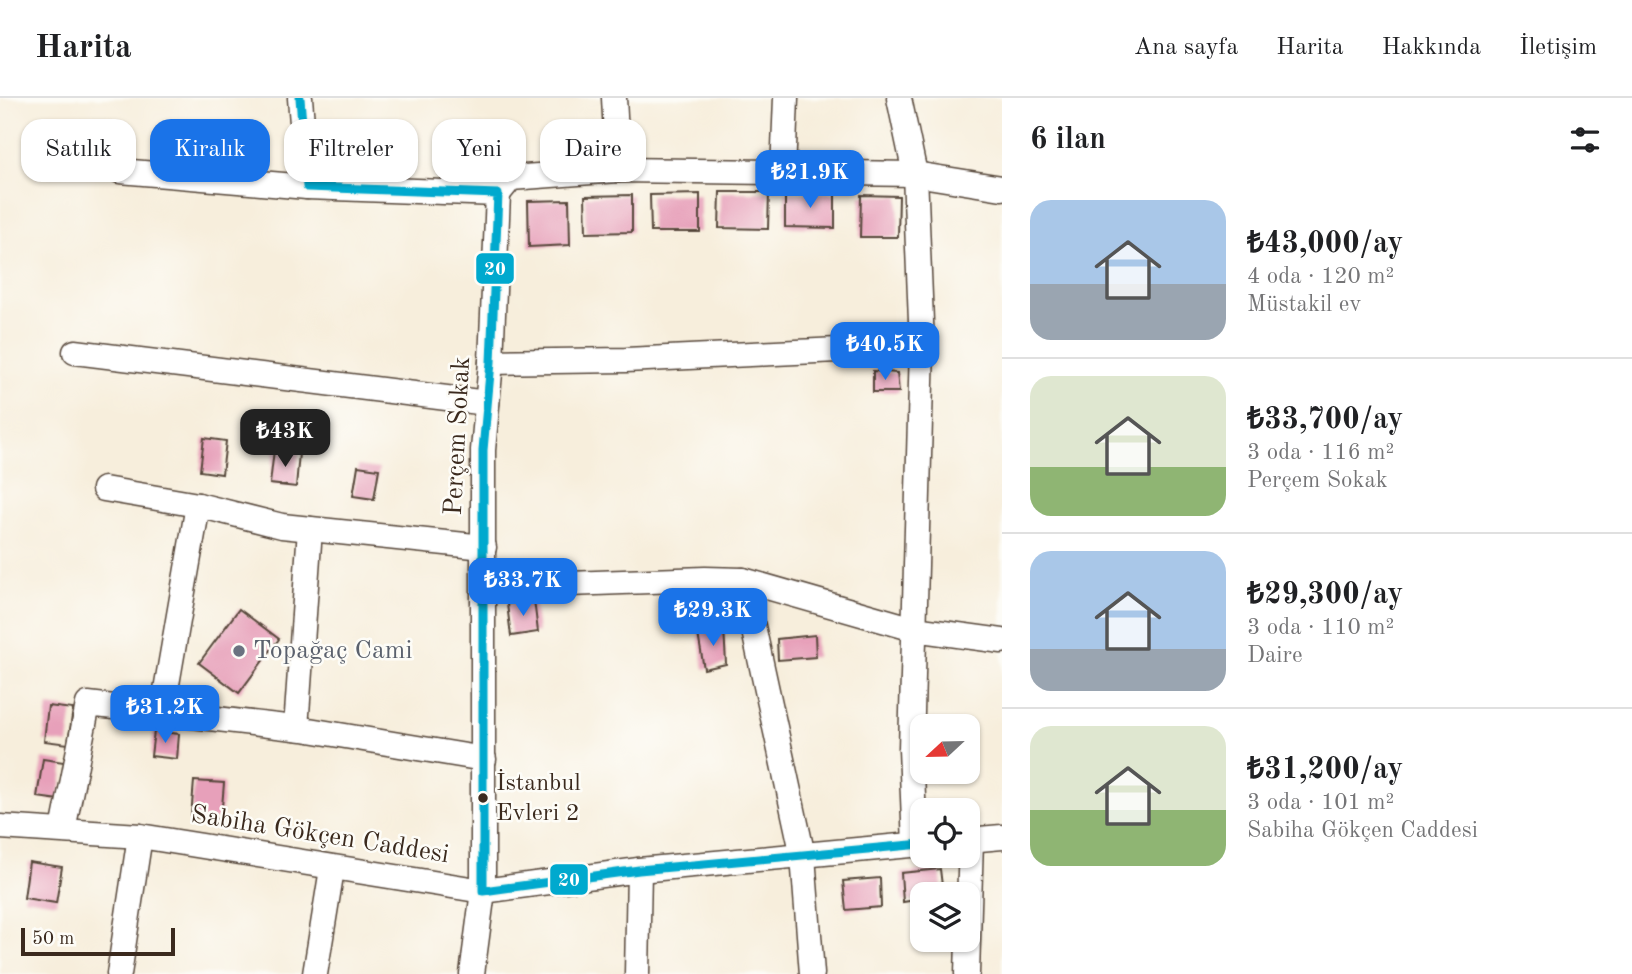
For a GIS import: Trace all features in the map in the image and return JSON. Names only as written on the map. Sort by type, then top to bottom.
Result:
[{"type":"street","points":[[300,98],[307,187]]},
{"type":"street","points":[[614,98],[615,119]]},
{"type":"street","points":[[783,172],[786,98]]},
{"type":"street","points":[[899,98],[915,174],[922,346],[911,749],[915,798]]},
{"type":"street","points":[[646,170],[915,174],[1002,188]]},
{"type":"street","points":[[136,172],[307,187],[498,194],[511,178],[540,176]]},
{"type":"street","name":"Perçem Sokak","points":[[472,974],[484,891],[483,450],[491,362],[498,194]]},
{"type":"street","points":[[491,362],[626,360],[922,346]]},
{"type":"street","points":[[75,352],[488,403]]},
{"type":"street","points":[[104,489],[198,505],[282,526],[484,547]]},
{"type":"street","points":[[162,713],[198,505]]},
{"type":"street","points":[[296,728],[310,529]]},
{"type":"street","points":[[743,580],[803,856],[811,974]]},
{"type":"street","points":[[484,587],[743,580],[914,629],[1002,641]]},
{"type":"street","points":[[63,830],[88,704],[296,728],[484,759]]},
{"type":"street","name":"Sabiha Gökçen Caddesi","points":[[0,827],[140,836],[332,869],[484,891],[639,870],[910,846]]},
{"type":"street","points":[[119,974],[140,836]]},
{"type":"street","points":[[980,838],[1002,837]]},
{"type":"street","points":[[967,974],[969,868]]},
{"type":"street","points":[[315,974],[332,869]]},
{"type":"street","points":[[636,974],[639,870]]},
{"type":"building","points":[[720,192],[769,192],[768,229],[719,228]]},
{"type":"building","points":[[785,193],[835,193],[835,228],[785,227]]},
{"type":"building","points":[[700,194],[700,232],[651,232],[650,195]]},
{"type":"building","points":[[632,195],[632,232],[586,233],[585,196]]},
{"type":"building","points":[[861,195],[899,196],[898,237],[860,237]]},
{"type":"building","points":[[569,200],[570,245],[529,247],[528,201]]},
{"type":"building","points":[[873,371],[897,373],[899,392],[873,392]]},
{"type":"building","points":[[204,438],[226,441],[222,474],[200,471]]},
{"type":"building","points":[[274,450],[299,453],[296,487],[270,484]]},
{"type":"building","points":[[358,466],[379,469],[374,499],[353,496]]},
{"type":"building","points":[[534,600],[538,632],[511,636],[507,604]]},
{"type":"building","name":"Topağaç Cami","points":[[239,609],[279,639],[239,693],[199,663]]},
{"type":"building","points":[[724,628],[726,664],[704,669],[698,634]]},
{"type":"building","points":[[815,635],[816,657],[778,660],[777,639]]},
{"type":"building","points":[[48,706],[73,709],[68,744],[44,741]]},
{"type":"building","points":[[154,731],[179,734],[177,759],[151,756]]},
{"type":"building","points":[[43,759],[64,762],[59,800],[37,797]]},
{"type":"building","points":[[194,781],[224,783],[221,819],[191,817]]},
{"type":"building","points":[[29,862],[62,867],[56,903],[24,898]]},
{"type":"building","points":[[940,869],[942,882],[910,882],[910,901],[903,902],[901,873]]},
{"type":"building","points":[[880,878],[881,907],[846,910],[843,881]]},
{"type":"transit line","name":"20","points":[[300,98],[307,187],[498,194],[491,362],[483,450],[483,891],[639,870],[910,845]]},
{"type":"place","name":"Topağaç Cami","points":[[239,651]]},
{"type":"place","name":"İstanbul Evleri 2","points":[[483,798]]}]
